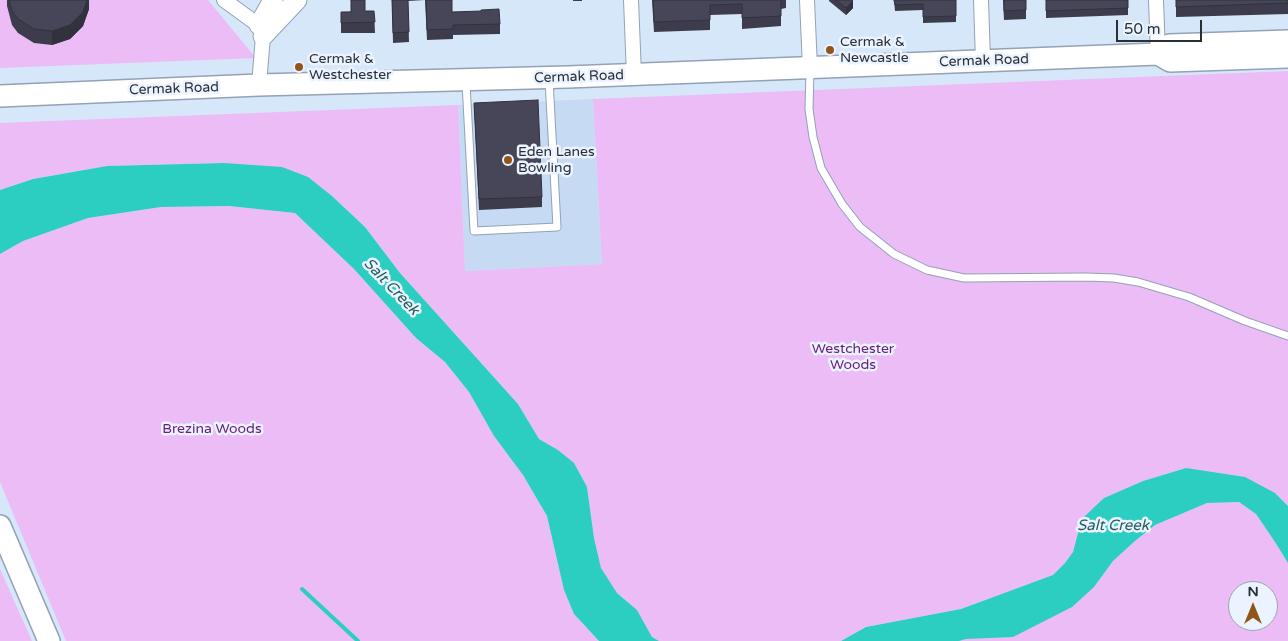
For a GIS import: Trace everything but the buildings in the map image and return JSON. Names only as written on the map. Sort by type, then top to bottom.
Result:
[{"type":"main road","name":"Cermak Road","points":[[1158,54],[1169,45],[1288,41]]},
{"type":"main road","name":"Cermak Road","points":[[0,96],[260,85],[634,75],[1158,54],[1170,61],[1288,57]]},
{"type":"main road","points":[[0,526],[49,641]]},
{"type":"street","points":[[224,0],[261,31]]},
{"type":"street","points":[[260,85],[261,31],[273,0]]},
{"type":"street","points":[[261,31],[297,0]]},
{"type":"street","points":[[631,0],[634,75]]},
{"type":"street","points":[[807,0],[810,68]]},
{"type":"street","points":[[981,0],[983,61]]},
{"type":"street","points":[[1156,0],[1158,54]]},
{"type":"lane","points":[[810,68],[812,137],[821,168],[842,204],[860,227],[894,254],[927,270],[964,278],[1086,277],[1114,278],[1138,282],[1189,297],[1245,321],[1288,336]]},
{"type":"lane","points":[[466,80],[474,231],[557,227],[548,78]]},
{"type":"shaded area","points":[[593,99],[602,264],[465,271],[458,105]]},
{"type":"green space","points":[[0,0],[208,0],[256,58],[0,68]]},
{"type":"green space","name":"Westchester Woods","points":[[1288,71],[1288,506],[1275,493],[1186,468],[1143,481],[1104,498],[1078,533],[1073,552],[1053,575],[961,609],[866,627],[841,641],[659,641],[652,637],[637,610],[617,593],[601,568],[594,538],[587,487],[558,450],[539,439],[518,404],[400,273],[365,227],[332,196],[308,178],[224,163],[107,166],[33,179],[0,190],[0,123],[458,105],[465,271],[602,264],[593,99]]},
{"type":"green space","name":"Brezina Woods","points":[[229,206],[295,213],[354,269],[416,338],[445,362],[469,392],[494,436],[523,475],[547,516],[564,590],[574,614],[599,641],[66,641],[0,482],[0,254],[23,241],[88,218],[161,207]]},
{"type":"green space","points":[[1239,502],[1256,514],[1288,563],[1288,641],[959,641],[1094,587],[1113,561],[1155,525],[1207,503]]},
{"type":"green space","points":[[0,569],[32,641],[0,641]]},
{"type":"water","name":"Salt Creek","points":[[224,163],[282,167],[308,177],[332,196],[365,227],[400,273],[518,404],[539,439],[558,450],[574,463],[587,487],[594,538],[601,568],[617,593],[637,610],[652,637],[659,641],[599,641],[574,614],[564,590],[547,516],[523,475],[494,436],[469,392],[445,362],[416,338],[354,269],[295,213],[229,206],[161,207],[88,218],[23,241],[0,254],[0,190],[33,179],[107,166]]},
{"type":"water","name":"Salt Creek","points":[[1186,468],[1245,477],[1275,493],[1288,506],[1288,563],[1256,514],[1239,502],[1207,503],[1155,525],[1113,561],[1094,587],[1072,607],[1013,637],[959,641],[841,641],[866,627],[961,609],[1053,575],[1073,552],[1085,516],[1104,498],[1143,481]]},
{"type":"waterway","points":[[302,589],[358,641]]},
{"type":"place","name":"Cermak & Newcastle","points":[[830,50]]},
{"type":"place","name":"Cermak & Westchester","points":[[299,67]]},
{"type":"place","name":"Eden Lanes Bowling","points":[[508,160]]}]
